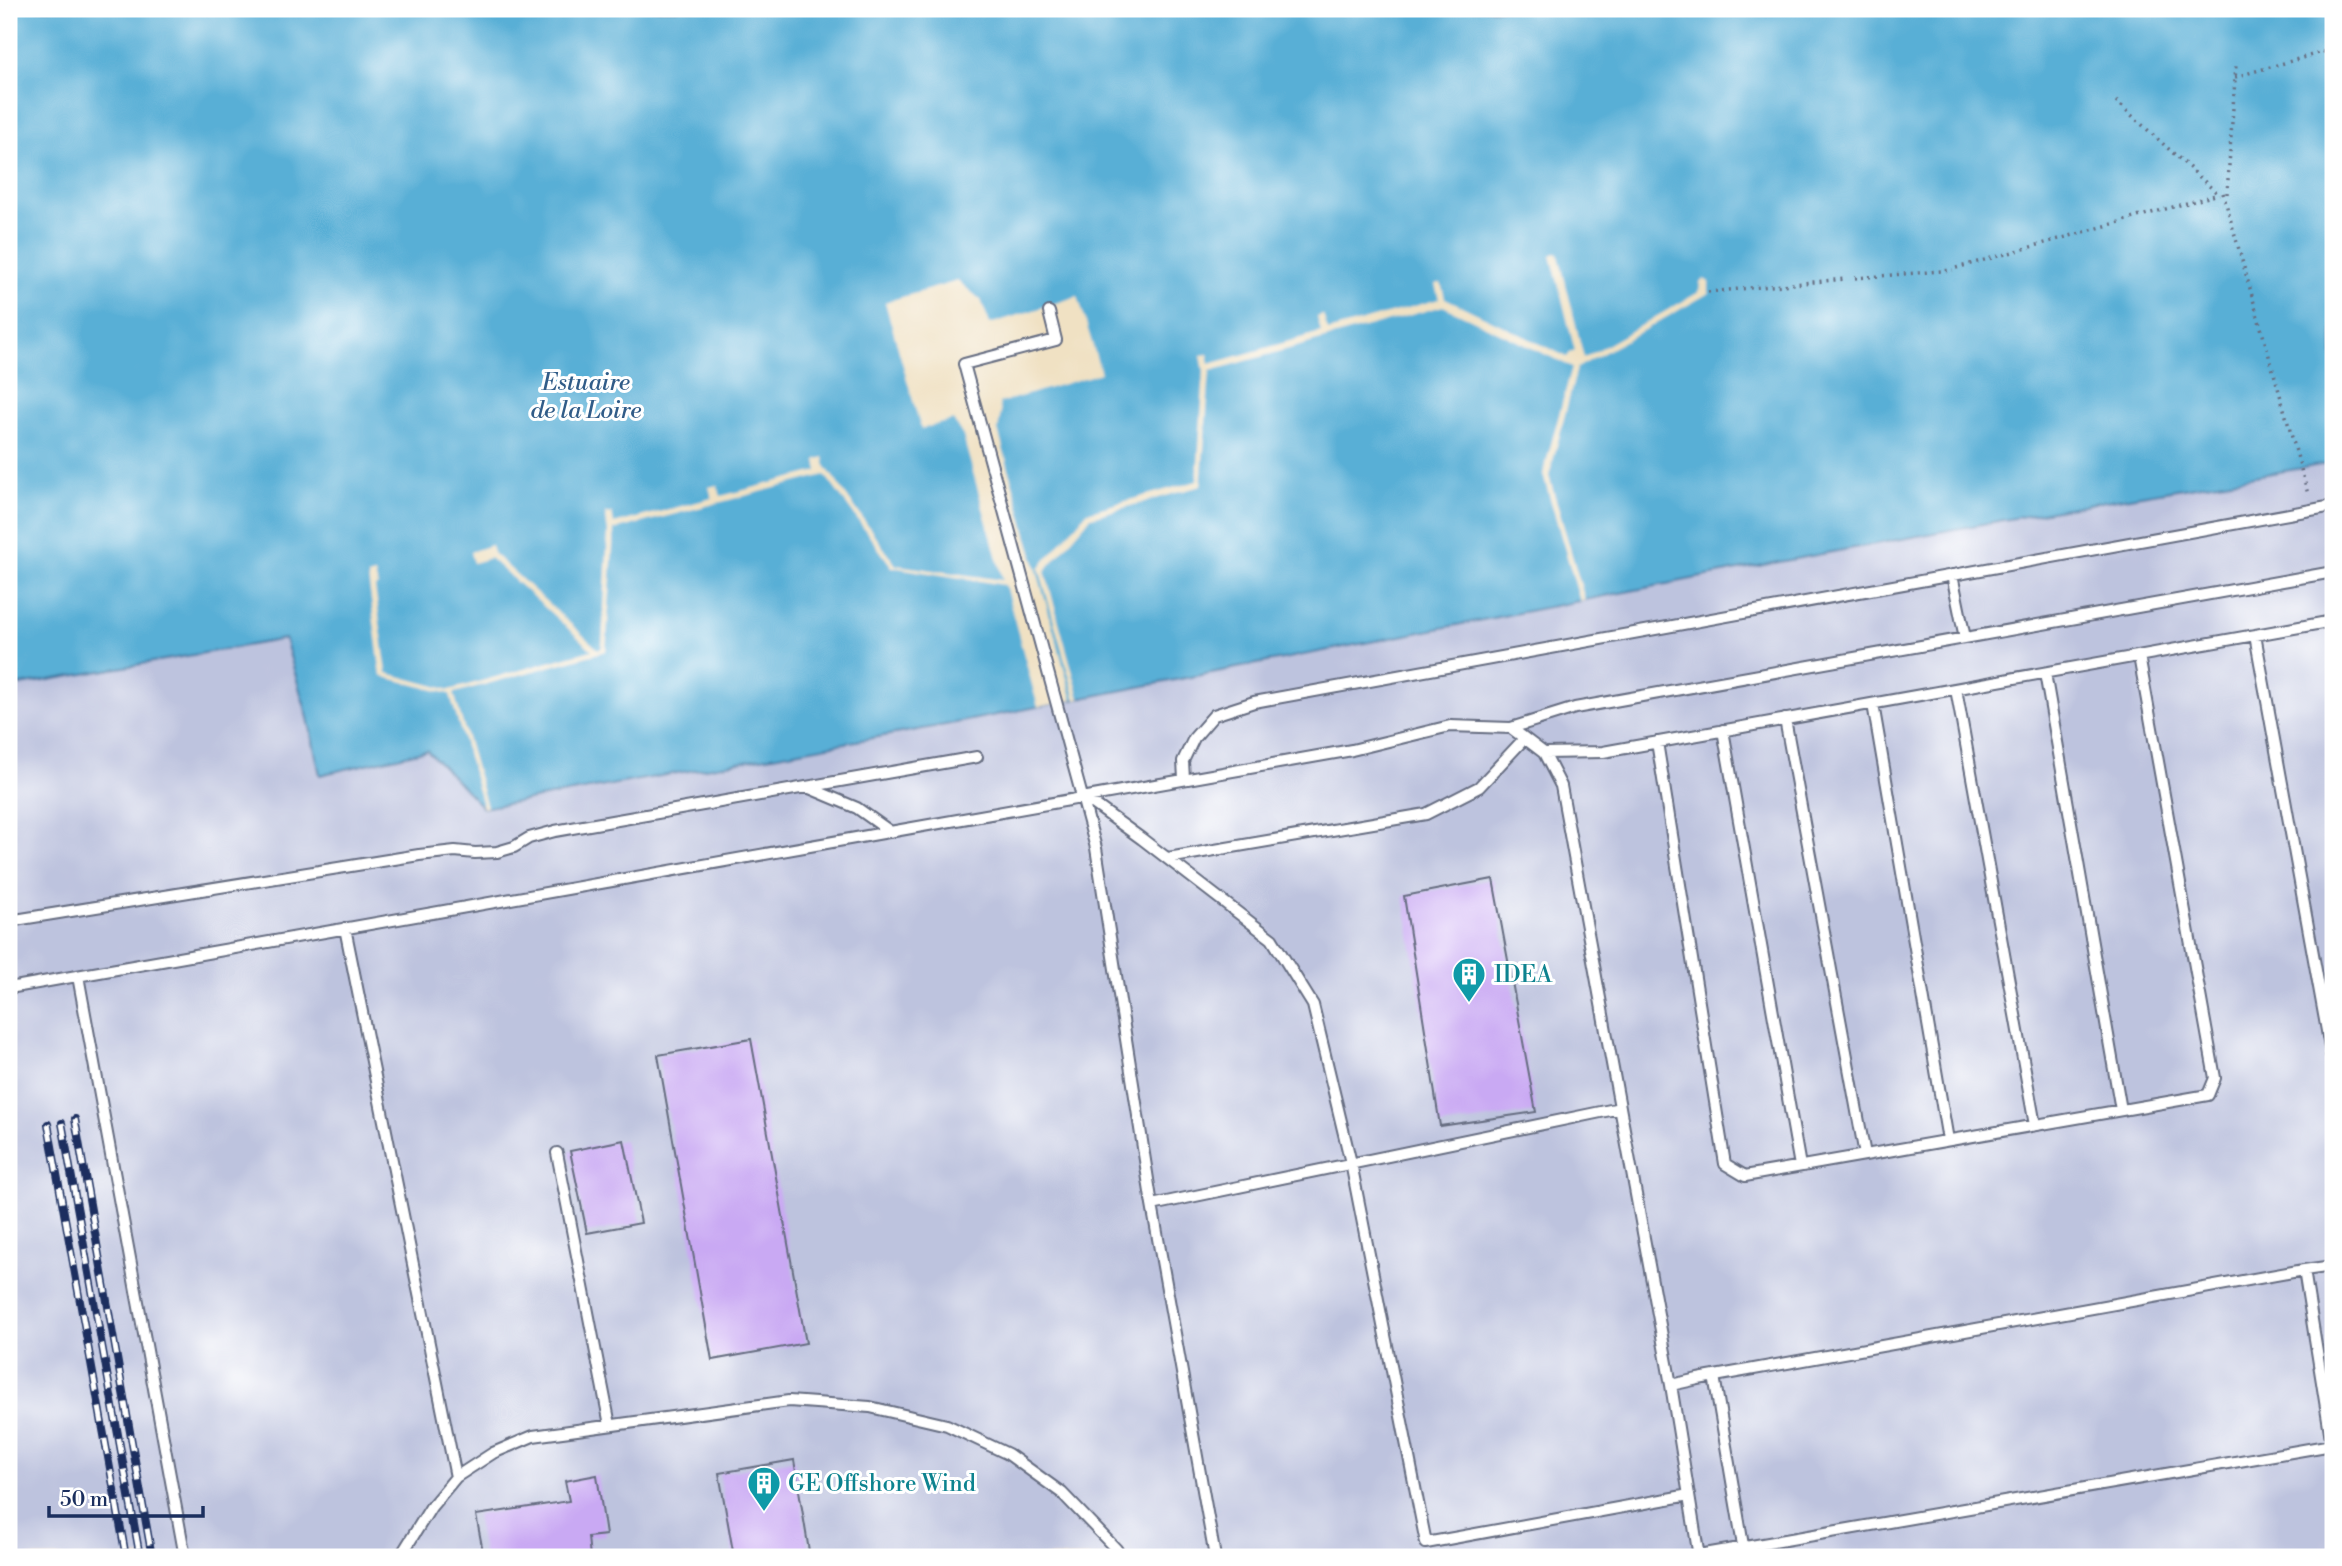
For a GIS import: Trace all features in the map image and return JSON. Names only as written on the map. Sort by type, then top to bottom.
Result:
[{"type":"lane","points":[[1049,312],[1056,340],[964,364],[1096,848],[1152,1205],[1215,1557]]},
{"type":"lane","points":[[1184,779],[1183,761],[1194,738],[1214,715],[1254,702],[2333,506]]},
{"type":"lane","points":[[9,988],[888,830],[1352,750],[1450,726],[1511,729],[1575,708],[2333,572]]},
{"type":"lane","points":[[1952,575],[1965,638]]},
{"type":"lane","points":[[1544,753],[1603,752],[2333,621]]},
{"type":"lane","points":[[2255,635],[2333,1064]]},
{"type":"lane","points":[[1657,742],[1725,1164],[1745,1175],[2208,1095],[2215,1077],[2139,656]]},
{"type":"lane","points":[[2045,673],[2121,1110]]},
{"type":"lane","points":[[1956,689],[2035,1125]]},
{"type":"lane","points":[[1873,704],[1948,1140]]},
{"type":"lane","points":[[1785,719],[1865,1155]]},
{"type":"lane","points":[[1511,729],[1544,753],[1561,786],[1671,1385],[1699,1556],[1744,1552],[2332,1445],[2304,1270]]},
{"type":"lane","points":[[1723,730],[1800,1166]]},
{"type":"lane","points":[[1168,859],[1426,814],[1479,787],[1524,739]]},
{"type":"lane","points":[[9,921],[419,856],[455,851],[497,852],[514,847],[529,838],[555,831],[976,757]]},
{"type":"lane","points":[[807,787],[856,808],[888,830]]},
{"type":"lane","points":[[1083,796],[1272,939],[1314,1005],[1351,1163],[1426,1543],[1689,1495]]},
{"type":"lane","points":[[345,928],[456,1478]]},
{"type":"lane","points":[[78,976],[185,1557]]},
{"type":"lane","points":[[1152,1205],[1620,1108]]},
{"type":"lane","points":[[557,1153],[610,1425]]},
{"type":"lane","points":[[1671,1385],[2333,1266]]},
{"type":"lane","points":[[1714,1376],[1744,1552]]},
{"type":"lane","points":[[400,1557],[431,1507],[456,1478],[493,1453],[533,1436],[789,1401],[870,1407],[947,1425],[1008,1454],[1062,1493],[1121,1557]]},
{"type":"path","points":[[2235,76],[2333,49]]},
{"type":"path","points":[[2235,65],[2222,193],[2309,496]]},
{"type":"path","points":[[2116,101],[2222,193]]},
{"type":"path","points":[[1855,278],[1954,269],[2222,193]]},
{"type":"path","points":[[1708,292],[1845,279]]},
{"type":"shaded area","points":[[2333,463],[2333,1557],[9,1557],[9,687],[285,639],[321,775],[427,750],[945,725],[1779,562],[2105,501]]},
{"type":"water","name":"Estuaire de la Loire","points":[[9,9],[2333,9],[2333,463],[2105,501],[945,725],[483,808],[427,750],[320,775],[308,718],[285,639],[9,687]]},
{"type":"pier","points":[[1558,252],[1584,358],[1699,292],[1700,282],[1704,279],[1709,282],[1709,293],[1577,368],[1549,476],[1585,600],[1580,601],[1543,474],[1572,367],[1443,306],[1210,371],[1201,486],[1091,517],[1045,571],[1080,699],[1076,700],[1039,568],[1087,512],[1197,481],[1204,371],[1201,355],[1208,354],[1210,364],[1321,332],[1317,317],[1323,315],[1328,331],[1439,299],[1435,284],[1441,283],[1445,298],[1567,357],[1575,351],[1551,255]]},
{"type":"pier","points":[[958,281],[981,300],[990,324],[1078,296],[1101,373],[999,403],[1001,412],[998,430],[1073,700],[1038,707],[1005,585],[892,567],[825,475],[614,530],[606,651],[454,693],[487,807],[483,808],[450,694],[381,676],[368,576],[375,574],[378,586],[375,587],[387,673],[450,690],[592,650],[490,558],[473,563],[470,552],[491,545],[493,553],[598,649],[602,647],[608,531],[605,514],[612,513],[614,524],[712,498],[709,487],[717,485],[721,496],[818,471],[816,460],[824,457],[826,467],[896,565],[1003,580],[963,436],[953,420],[921,429],[885,302]]},
{"type":"building","name":"IDEA","points":[[1493,879],[1536,1112],[1440,1126],[1404,896]]},
{"type":"building","points":[[751,1039],[806,1343],[712,1360],[658,1055]]},
{"type":"building","points":[[624,1140],[641,1223],[587,1233],[570,1151]]},
{"type":"building","name":"GE Offshore Wind","points":[[794,1460],[810,1557],[734,1557],[719,1473]]},
{"type":"building","points":[[597,1475],[606,1535],[588,1537],[590,1557],[484,1557],[476,1515],[569,1501],[565,1481]]},
{"type":"railway","points":[[75,1119],[152,1557]]},
{"type":"railway","points":[[62,1123],[140,1557]]},
{"type":"railway","points":[[48,1124],[126,1557]]},
{"type":"place","name":"IDEA","points":[[1469,1004]]},
{"type":"place","name":"GE Offshore Wind","points":[[764,1513]]}]
